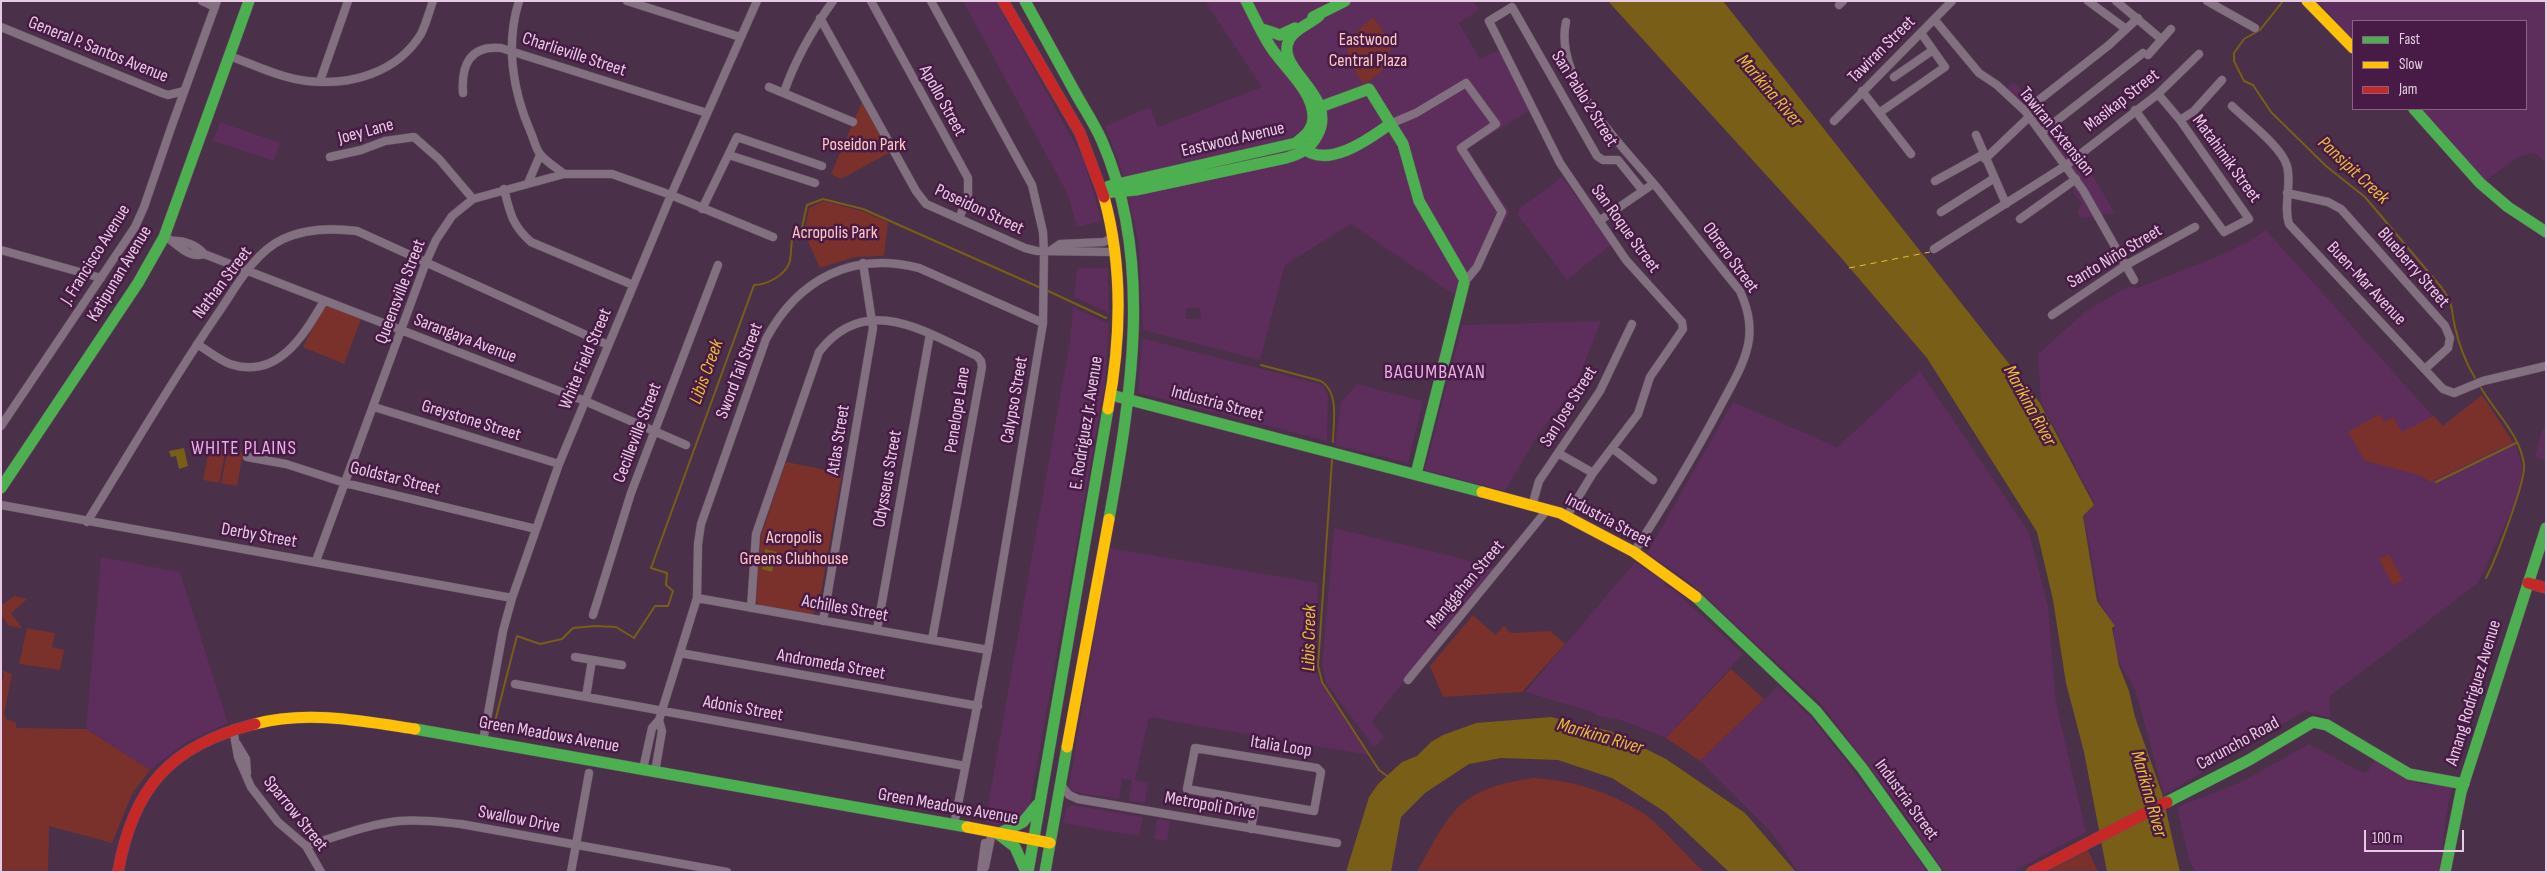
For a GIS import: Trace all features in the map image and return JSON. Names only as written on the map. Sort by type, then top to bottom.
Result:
[{"type":"street","points":[[202,1],[216,4]]},
{"type":"street","name":"Katipunan Avenue","points":[[1,488],[168,239],[249,1]]},
{"type":"street","points":[[320,81],[348,1]]},
{"type":"street","points":[[230,56],[293,78],[347,81],[374,74],[393,63],[413,45],[422,32],[433,1]]},
{"type":"street","points":[[519,1],[516,11],[512,51],[513,82],[540,155],[564,174]]},
{"type":"street","points":[[627,1],[740,36]]},
{"type":"street","name":"White Field Street","points":[[483,741],[512,598],[558,464],[706,113],[757,1]]},
{"type":"street","points":[[784,92],[794,63],[809,35],[833,1]]},
{"type":"street","name":"Apollo Street","points":[[871,1],[968,178],[968,195],[959,218]]},
{"type":"street","name":"Calypso Street","points":[[931,1],[1032,185],[1047,252],[1043,285],[1043,323],[988,650],[954,826]]},
{"type":"street","name":"E. Rodriguez Jr. Avenue","points":[[1003,1],[1089,152],[1102,190],[1112,238],[1117,322],[1111,395],[1027,872]]},
{"type":"street","name":"E. Rodriguez Jr. Avenue","points":[[1025,1],[1102,141],[1122,190],[1133,273],[1134,330],[1128,400],[1045,872]]},
{"type":"street","name":"Eastwood Avenue","points":[[1223,166],[1296,143],[1303,139],[1311,126],[1313,108],[1310,100],[1272,49],[1246,1]]},
{"type":"street","points":[[1272,49],[1280,48],[1286,51],[1293,35],[1344,1]]},
{"type":"street","name":"Tawiran Street","points":[[1834,121],[1952,1]]},
{"type":"street","points":[[2088,1],[2126,29]]},
{"type":"street","points":[[2116,1],[2162,39]]},
{"type":"street","points":[[2207,1],[2255,28]]},
{"type":"street","points":[[2307,1],[2352,47]]},
{"type":"street","name":"J. Francisco Avenue","points":[[1,426],[135,227],[144,208],[216,4]]},
{"type":"street","name":"San Pablo 2 Street","points":[[1512,7],[1598,156],[1603,160],[1618,160],[1643,191]]},
{"type":"street","name":"San Roque Street","points":[[1512,7],[1489,21],[1489,24],[1498,38],[1560,163],[1626,260],[1679,318],[1683,329],[1650,377],[1638,414],[1593,473],[1567,516]]},
{"type":"street","points":[[1016,25],[1033,15]]},
{"type":"street","points":[[1262,29],[1283,35],[1311,18],[1319,16]]},
{"type":"street","name":"Poseidon Street","points":[[820,18],[920,198],[926,204],[1025,248],[1047,252],[1114,252]]},
{"type":"street","points":[[1935,181],[1985,156],[2026,115],[2138,18]]},
{"type":"street","name":"Tawiran Extension","points":[[1934,19],[1979,73],[1998,85],[2041,133],[2076,179],[2096,210],[2134,280]]},
{"type":"street","name":"Obrero Street","points":[[1566,22],[1565,44],[1567,57],[1587,99],[1625,154],[1653,184],[1740,291],[1748,307],[1749,340],[1735,378],[1693,458],[1634,552]]},
{"type":"street","name":"General P. Santos Avenue","points":[[1,27],[162,93],[168,95],[184,91]]},
{"type":"street","points":[[2041,133],[2145,54],[2171,29]]},
{"type":"street","points":[[1879,113],[1945,66],[1921,33]]},
{"type":"street","name":"Charlieville Street","points":[[463,93],[462,82],[466,64],[473,54],[489,47],[512,51],[706,113]]},
{"type":"street","points":[[1894,77],[1933,50]]},
{"type":"street","name":"Eastwood Avenue","points":[[1102,190],[1122,190],[1223,166],[1304,151],[1319,132],[1322,122],[1320,107],[1312,89],[1289,60],[1286,51]]},
{"type":"street","name":"Masikap Street","points":[[1934,249],[2065,166],[2158,94],[2199,54]]},
{"type":"street","points":[[2180,120],[2194,110],[2222,80]]},
{"type":"street","points":[[1303,139],[1301,148],[1304,151],[1315,156],[1332,154],[1362,142],[1390,124],[1416,113],[1466,84],[1496,124],[1461,148],[1502,212],[1476,267],[1465,279],[1416,474]]},
{"type":"street","points":[[768,87],[853,122]]},
{"type":"street","points":[[1320,107],[1369,89],[1403,144],[1419,201],[1465,279]]},
{"type":"street","points":[[1862,92],[1911,154]]},
{"type":"street","name":"Matahimik Street","points":[[2136,110],[2226,233],[2250,217],[2180,120],[2158,94]]},
{"type":"street","name":"Buen-Mar Avenue","points":[[2232,106],[2278,151],[2287,166],[2286,212],[2290,224],[2443,389],[2454,393],[2483,381],[2546,366]]},
{"type":"street","points":[[2415,110],[2480,183],[2508,207],[2546,232]]},
{"type":"street","points":[[1976,136],[1993,179],[2006,204]]},
{"type":"street","name":"Joey Lane","points":[[330,157],[394,139],[414,137],[439,159],[472,200]]},
{"type":"street","points":[[702,209],[736,138],[739,137],[822,166]]},
{"type":"street","points":[[528,183],[540,155]]},
{"type":"street","points":[[729,156],[815,183]]},
{"type":"street","name":"Queensville Street","points":[[316,561],[426,262],[436,240],[452,216],[472,200],[504,189],[564,174],[612,174],[672,195],[773,237]]},
{"type":"street","points":[[1941,212],[1993,179]]},
{"type":"street","points":[[2020,219],[2076,179]]},
{"type":"street","points":[[1599,221],[1653,184]]},
{"type":"street","points":[[504,189],[511,216],[518,230],[531,242],[633,285]]},
{"type":"street","name":"Blueberry Street","points":[[2287,193],[2328,202],[2338,207],[2445,326],[2450,338],[2448,348],[2425,369]]},
{"type":"street","name":"Santo Niño Street","points":[[2052,315],[2126,264],[2195,227]]},
{"type":"street","name":"Nathan Street","points":[[87,522],[197,344],[248,270],[268,249],[283,239],[308,231],[332,228],[357,231],[608,345]]},
{"type":"street","points":[[1047,252],[1060,244],[1104,242],[1112,238]]},
{"type":"street","name":"Sarangaya Avenue","points":[[168,239],[176,247],[195,255],[204,254],[248,270],[585,401],[686,445]]},
{"type":"street","points":[[1,250],[101,278]]},
{"type":"street","name":"Atlas Street","points":[[823,621],[873,328],[862,263]]},
{"type":"street","name":"Sword Tail Street","points":[[649,770],[662,731],[659,720],[661,710],[698,598],[698,544],[701,524],[766,339],[778,316],[796,297],[818,281],[839,270],[862,263],[898,263],[919,268],[1043,323]]},
{"type":"street","name":"Cecilleville Street","points":[[592,615],[625,511],[718,265]]},
{"type":"street","points":[[197,344],[229,364],[242,366],[275,361],[291,351],[324,301]]},
{"type":"street","name":"Penelope Lane","points":[[751,608],[756,534],[805,397],[813,366],[823,346],[840,331],[871,320],[897,320],[977,356],[981,360],[982,367],[932,640]]},
{"type":"street","name":"San Jose Street","points":[[1532,506],[1539,481],[1600,391],[1632,324]]},
{"type":"street","name":"Odysseus Street","points":[[876,630],[930,334]]},
{"type":"street","name":"Industria Street","points":[[1111,395],[1416,474],[1567,516],[1634,552],[1692,594],[1825,719],[1936,872]]},
{"type":"street","name":"Greystone Street","points":[[374,407],[558,464]]},
{"type":"street","points":[[1612,448],[1653,480]]},
{"type":"street","points":[[1558,453],[1593,473]]},
{"type":"street","name":"Goldstar Street","points":[[246,457],[286,464],[345,482],[536,529]]},
{"type":"street","name":"Derby Street","points":[[4,506],[512,598]]},
{"type":"street","name":"Manggahan Street","points":[[1408,680],[1547,510]]},
{"type":"street","name":"Amang Rodriguez Avenue","points":[[2445,872],[2452,831],[2464,784],[2546,528]]},
{"type":"street","points":[[2528,583],[2546,588]]},
{"type":"street","name":"Achilles Street","points":[[698,598],[988,650]]},
{"type":"street","name":"Andromeda Street","points":[[680,653],[978,706]]},
{"type":"street","points":[[575,657],[622,665]]},
{"type":"street","points":[[586,697],[592,660]]},
{"type":"street","name":"Adonis Street","points":[[515,684],[965,766]]},
{"type":"street","name":"Green Meadows Avenue","points":[[118,872],[121,848],[127,826],[150,785],[166,767],[187,750],[234,729],[282,719],[323,717],[352,718],[1050,843]]},
{"type":"street","name":"Sword Tail Street","points":[[649,770],[652,728],[659,720]]},
{"type":"street","name":"Caruncho Road","points":[[2032,872],[2249,760],[2308,724],[2319,722],[2409,774],[2464,784]]},
{"type":"street","name":"Sparrow Street","points":[[234,729],[236,742],[246,759],[247,775],[251,788],[278,822],[306,846],[321,872]]},
{"type":"street","name":"Italia Loop","points":[[1192,744],[1317,768],[1321,772],[1316,814],[1256,801],[1184,791],[1192,744]]},
{"type":"street","points":[[571,872],[589,774]]},
{"type":"street","points":[[1061,783],[1069,795],[1078,799]]},
{"type":"street","points":[[993,832],[1023,822],[1041,798]]},
{"type":"street","name":"Metropoli Drive","points":[[1056,806],[1063,802],[1078,799],[1338,843]]},
{"type":"street","points":[[1251,829],[1256,801]]},
{"type":"street","name":"Swallow Drive","points":[[306,846],[398,821],[426,820],[461,824],[727,872]]},
{"type":"street","points":[[981,872],[985,867],[993,832]]},
{"type":"street","points":[[993,832],[1015,847],[1027,872]]},
{"type":"shaded area","points":[[963,1],[996,1],[1083,158],[1102,221],[1077,227],[1068,195]]},
{"type":"shaded area","points":[[1205,1],[1473,1],[1479,10],[1459,23],[1480,59],[1502,49],[1532,109],[1468,149],[1510,212],[1477,272],[1453,294],[1351,224],[1285,265],[1260,360],[1143,330],[1139,245],[1123,175],[1105,126],[1150,107],[1158,127],[1262,87]],"holes":[[[1186,308],[1200,308],[1201,319],[1186,319]]]},
{"type":"shaded area","points":[[2317,1],[2546,1],[2546,162],[2534,153],[2518,157],[2484,182],[2417,110],[2527,110],[2527,20],[2352,20],[2352,39]]},
{"type":"shaded area","points":[[2013,82],[2073,143],[2115,213],[2081,218],[2077,211],[2082,204],[2074,194],[2074,181],[2026,116],[2003,94]]},
{"type":"shaded area","points":[[220,122],[280,143],[274,161],[213,141]]},
{"type":"shaded area","points":[[1562,177],[1612,244],[1567,280],[1517,214],[1520,208]]},
{"type":"shaded area","points":[[2266,230],[2442,426],[2482,395],[2516,446],[2523,467],[2517,499],[2478,583],[2329,697],[2330,718],[2305,711],[2164,795],[2135,689],[2120,664],[2115,649],[2113,639],[2115,627],[2099,601],[2084,516],[2095,504],[2041,402],[2038,354],[2086,311],[2129,286],[2137,288],[2214,258],[2248,242]]},
{"type":"shaded area","points":[[1077,268],[1108,268],[1109,313],[1074,297]]},
{"type":"shaded area","points":[[1073,307],[1109,324],[1105,384],[1030,804],[1028,810],[1010,824],[994,824],[985,822],[1070,341]]},
{"type":"shaded area","points":[[1601,321],[1576,385],[1538,435],[1505,491],[1425,470],[1462,325]]},
{"type":"shaded area","points":[[1142,338],[1324,386],[1328,396],[1327,441],[1138,393]]},
{"type":"shaded area","points":[[1920,371],[2029,532],[2048,606],[2056,703],[2086,832],[2013,872],[1944,872],[1902,810],[1820,703],[1688,581],[1647,553],[1733,402],[1837,447]]},
{"type":"shaded area","points":[[1357,384],[1423,401],[1408,463],[1335,445],[1341,402]]},
{"type":"shaded area","points":[[2542,429],[2546,429],[2546,460],[2535,457]]},
{"type":"shaded area","points":[[1334,528],[1456,557],[1495,569],[1372,721],[1384,738],[1374,747],[1326,683],[1322,664]]},
{"type":"shaded area","points":[[1109,548],[1318,583],[1315,669],[1320,681],[1368,755],[1149,717],[1135,780],[1148,783],[1145,803],[1129,801],[1132,780],[1122,779],[1119,799],[1074,792],[1069,786]]},
{"type":"shaded area","points":[[101,557],[180,572],[228,723],[186,742],[150,770],[86,729]]},
{"type":"shaded area","points":[[1635,562],[1665,582],[1663,586],[1673,589],[1743,654],[1666,738],[1621,720],[1598,716],[1592,712],[1525,692]]},
{"type":"shaded area","points":[[1778,686],[1812,718],[1891,819],[1927,872],[1798,872],[1771,832],[1700,761]]},
{"type":"shaded area","points":[[2309,744],[2363,773],[2368,771],[2375,759],[2422,784],[2452,786],[2446,816],[2440,872],[2196,872],[2189,860],[2177,807],[2241,782]]},
{"type":"shaded area","points":[[1072,805],[1143,817],[1139,836],[1063,823],[1066,809]]},
{"type":"shaded area","points":[[1157,819],[1170,821],[1167,841],[1154,839]]},
{"type":"green space","name":"Eastwood Central Plaza","points":[[1373,17],[1386,37],[1390,54],[1388,62],[1383,69],[1364,84],[1350,63],[1348,48],[1355,34]]},
{"type":"green space","name":"Poseidon Park","points":[[862,102],[889,153],[841,179],[831,174]]},
{"type":"green space","name":"Acropolis Park","points":[[824,201],[862,211],[888,222],[884,256],[854,257],[820,268],[804,233],[809,208]]},
{"type":"green space","points":[[325,304],[361,319],[344,364],[303,347]]},
{"type":"green space","points":[[2482,395],[2513,442],[2431,482],[2419,475],[2365,461],[2348,432],[2380,414],[2384,422],[2393,417],[2402,432],[2434,416],[2443,426]]},
{"type":"green space","points":[[210,446],[226,449],[219,483],[203,480]]},
{"type":"green space","points":[[228,449],[243,453],[237,486],[221,483]]},
{"type":"green space","name":"Acropolis Greens Clubhouse","points":[[786,462],[842,473],[818,609],[811,615],[759,606],[756,601],[761,536]]},
{"type":"green space","points":[[2389,554],[2403,580],[2393,585],[2379,559]]},
{"type":"green space","points":[[14,596],[27,599],[11,613],[22,628],[9,626],[1,615],[1,606]]},
{"type":"green space","points":[[1473,615],[1495,635],[1504,626],[1511,633],[1550,631],[1565,644],[1522,692],[1443,697],[1430,666]]},
{"type":"green space","points":[[27,628],[55,633],[52,647],[64,650],[60,670],[19,664]]},
{"type":"green space","points":[[1731,669],[1764,699],[1700,761],[1666,738]]},
{"type":"green space","points":[[1,670],[12,674],[4,714],[6,719],[16,723],[16,728],[86,729],[150,770],[132,794],[112,843],[49,826],[48,872],[1,872],[1,687],[4,674]]},
{"type":"green space","points":[[1534,778],[1562,781],[1590,788],[1617,799],[1643,813],[1704,872],[1417,872],[1439,832],[1449,817],[1460,806],[1473,796],[1489,788]]},
{"type":"green space","points":[[2088,850],[2098,872],[2045,872]]},
{"type":"water","name":"Marikina River","points":[[1608,1],[1723,1],[2040,403],[2094,505],[2083,516],[2097,601],[2115,626],[2112,628],[2119,666],[2162,793],[2180,872],[2107,872],[2084,752],[2066,683],[2053,600],[2037,532],[1927,358],[1837,253]]},
{"type":"water","points":[[184,448],[188,466],[179,469],[176,456],[171,457],[169,451]]},
{"type":"water","points":[[765,549],[777,552],[772,572],[762,569]]},
{"type":"water","name":"Marikina River","points":[[1551,717],[1610,731],[1666,759],[1745,813],[1796,872],[1729,872],[1665,812],[1612,778],[1558,760],[1501,758],[1469,764],[1425,793],[1401,817],[1391,872],[1346,872],[1369,797],[1378,784],[1402,762],[1417,756],[1431,742],[1443,735],[1476,723]]},
{"type":"waterway","name":"Pansipit Creek","points":[[2283,1],[2260,30],[2244,39],[2234,53],[2234,61],[2244,81],[2253,85],[2271,112],[2326,166],[2365,197],[2441,287],[2450,302],[2461,347],[2475,378]]},
{"type":"waterway","name":"Libis Creek","points":[[493,729],[517,636],[540,644],[562,639],[573,628],[595,626],[616,627],[634,638],[655,606],[668,606],[673,591],[666,585],[667,573],[651,568],[754,285],[765,283],[785,271],[790,261],[792,240],[801,232],[807,205],[823,199],[863,209],[1041,288]]},
{"type":"waterway","name":"Libis Creek","points":[[1046,290],[1106,318]]},
{"type":"waterway","name":"Libis Creek","points":[[1261,365],[1321,381],[1327,386],[1331,393],[1334,409],[1333,442]]},
{"type":"waterway","points":[[2481,388],[2513,434],[2522,454],[2524,465],[2520,487],[2503,539],[2486,578]]},
{"type":"waterway","name":"Pansipit Creek","points":[[2436,482],[2516,443]]},
{"type":"waterway","name":"Libis Creek","points":[[1332,460],[1318,666],[1322,682],[1379,770],[1387,776]]},
{"type":"ferry route","points":[[1849,268],[1930,252]]},
{"type":"traffic: fast","points":[[1,488],[138,283],[164,237],[249,1]]},
{"type":"traffic: fast","points":[[1025,1],[1102,141],[1118,186],[1128,233],[1133,280],[1130,377],[1109,519]]},
{"type":"traffic: fast","points":[[1109,186],[1296,143],[1308,132],[1313,122],[1309,98],[1270,46],[1246,1]]},
{"type":"traffic: fast","points":[[1313,17],[1345,1]]},
{"type":"traffic: fast","points":[[1103,193],[1136,190],[1286,158],[1308,148],[1317,136],[1322,121],[1320,108],[1314,96],[1290,62],[1287,51],[1291,36],[1319,16]]},
{"type":"traffic: fast","points":[[1262,29],[1280,35],[1295,28]]},
{"type":"traffic: fast","points":[[1320,107],[1369,89],[1403,144],[1419,201],[1463,277]]},
{"type":"traffic: fast","points":[[2415,110],[2480,183],[2508,207],[2546,232]]},
{"type":"traffic: fast","points":[[1301,146],[1311,153],[1322,155],[1334,154],[1359,145],[1390,124]]},
{"type":"traffic: fast","points":[[1416,474],[1464,283]]},
{"type":"traffic: fast","points":[[1111,395],[1482,492]]},
{"type":"traffic: fast","points":[[1028,872],[1108,409]]},
{"type":"traffic: fast","points":[[2445,872],[2461,792],[2546,528]]},
{"type":"traffic: fast","points":[[1696,597],[1816,711],[1862,768],[1936,872]]},
{"type":"traffic: fast","points":[[2167,802],[2249,760],[2313,722],[2327,725],[2409,774],[2464,784]]},
{"type":"traffic: fast","points":[[415,729],[967,827]]},
{"type":"traffic: fast","points":[[1045,872],[1067,747]]},
{"type":"traffic: fast","points":[[998,834],[1023,822],[1037,805]]},
{"type":"traffic: fast","points":[[998,834],[1015,847],[1026,872]]},
{"type":"traffic: slow","points":[[2307,1],[2352,47]]},
{"type":"traffic: slow","points":[[1104,197],[1114,250],[1118,303],[1116,356],[1108,409]]},
{"type":"traffic: slow","points":[[1482,492],[1560,513],[1634,552],[1696,597]]},
{"type":"traffic: slow","points":[[1067,747],[1109,519]]},
{"type":"traffic: slow","points":[[255,724],[275,720],[315,717],[355,720],[415,729]]},
{"type":"traffic: slow","points":[[967,827],[1050,843]]},
{"type":"traffic: jam","points":[[1003,1],[1080,133],[1104,197]]},
{"type":"traffic: jam","points":[[2528,583],[2546,588]]},
{"type":"traffic: jam","points":[[118,872],[125,842],[134,816],[146,793],[161,774],[179,758],[200,744],[255,724]]},
{"type":"traffic: jam","points":[[2032,872],[2167,802]]},
{"type":"district","name":"BAGUMBAYAN","points":[[1435,373]]},
{"type":"district","name":"WHITE PLAINS","points":[[244,449]]}]
